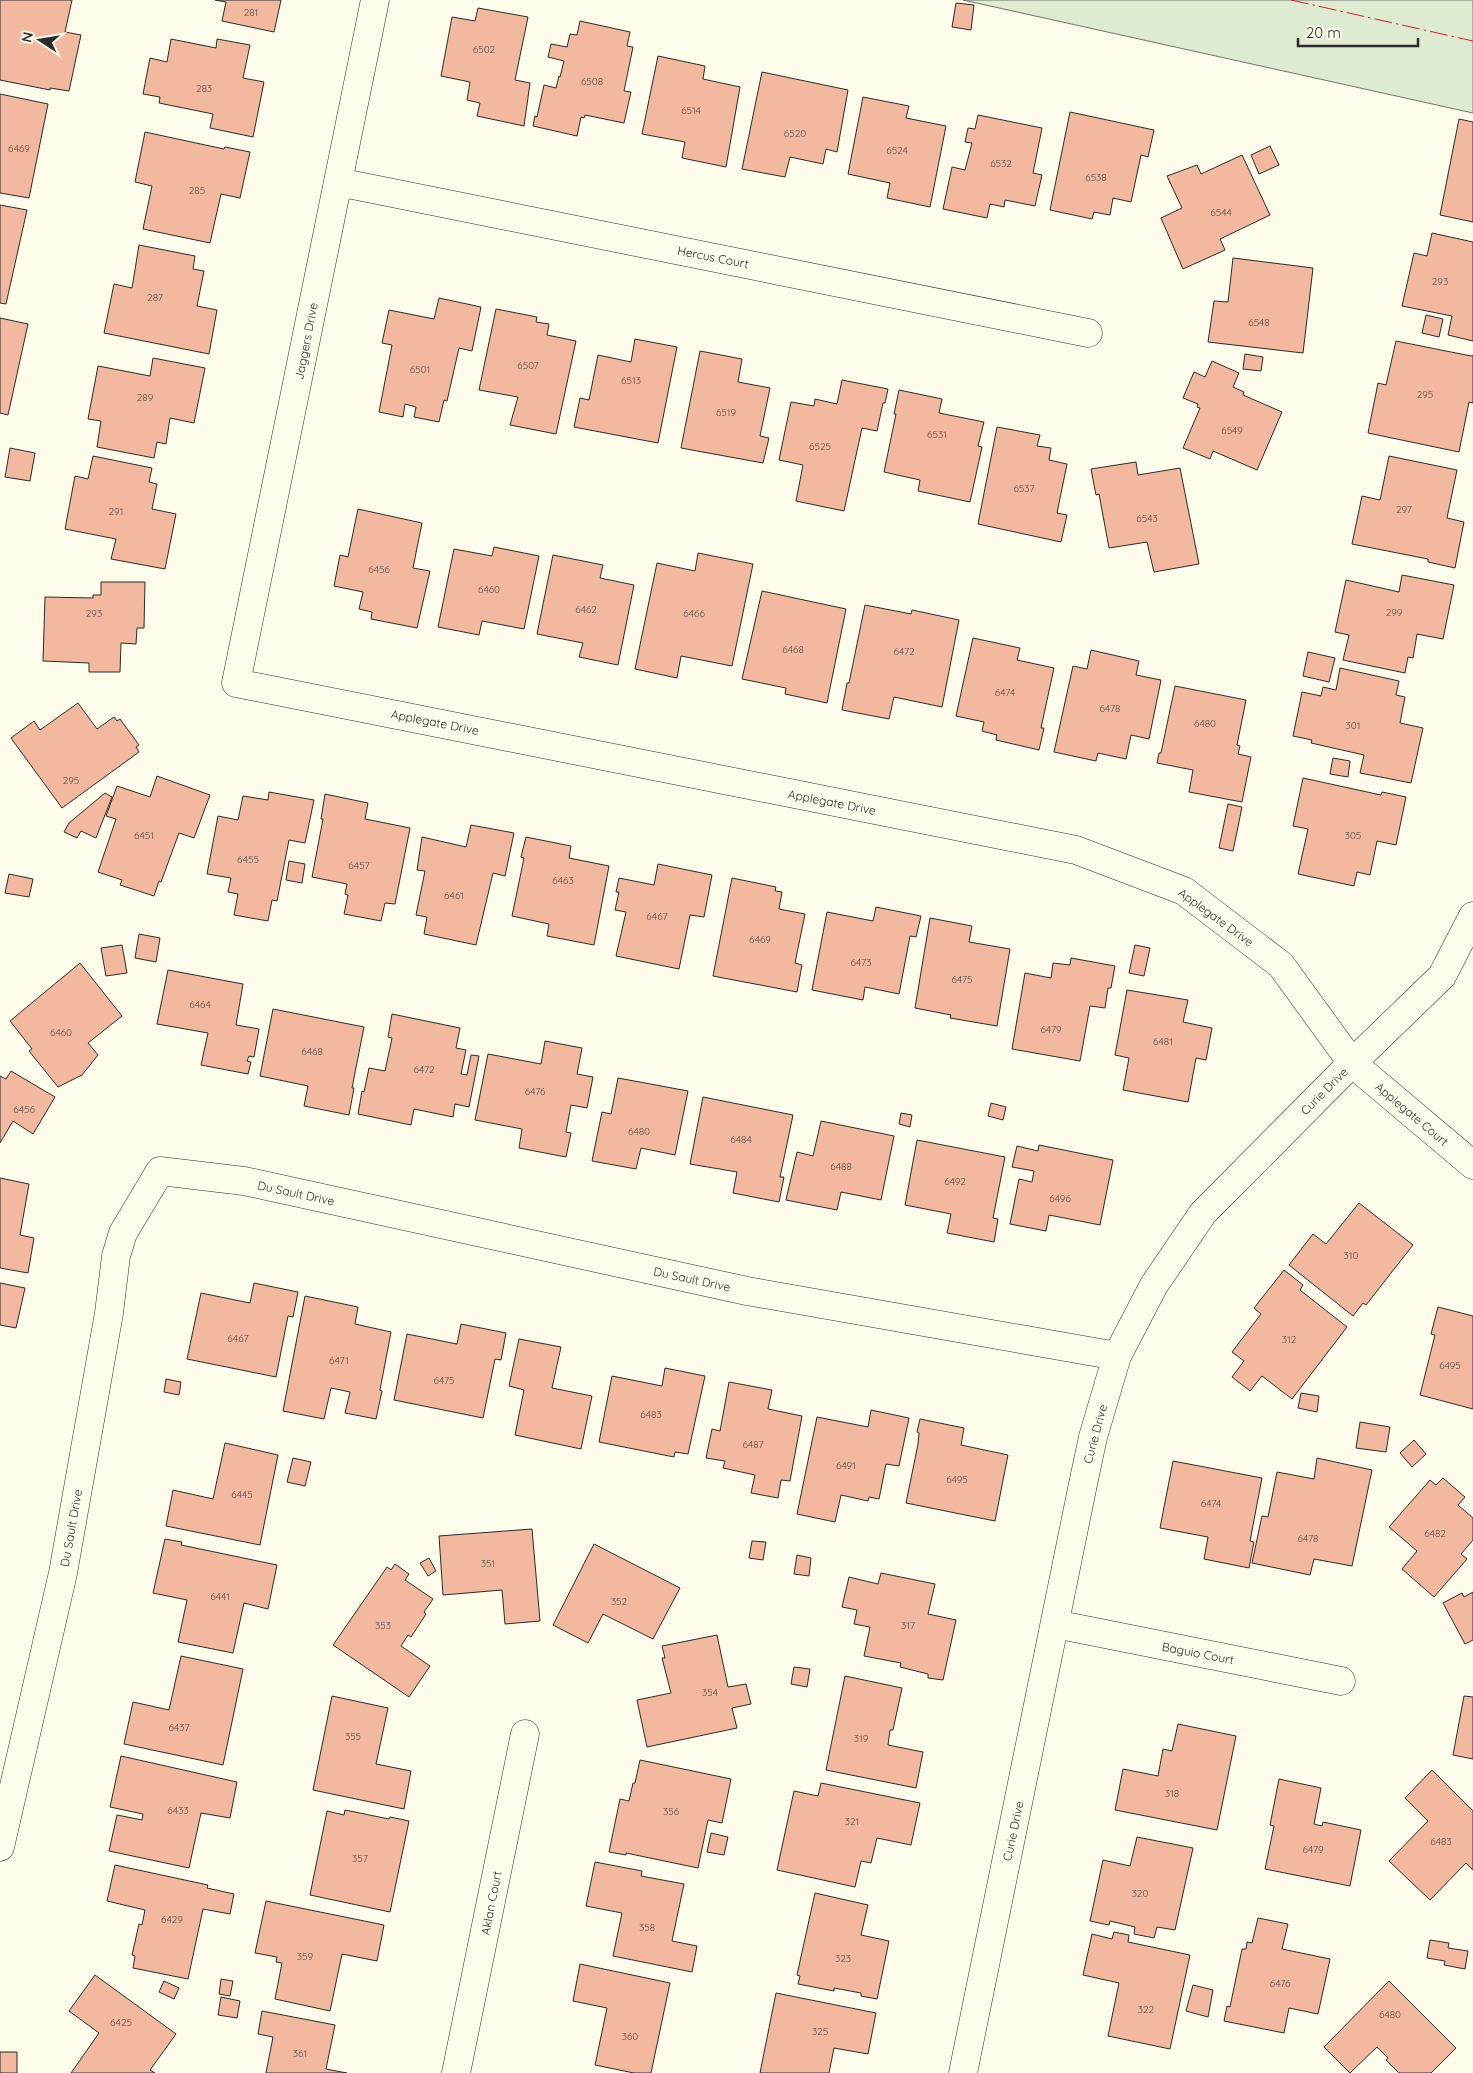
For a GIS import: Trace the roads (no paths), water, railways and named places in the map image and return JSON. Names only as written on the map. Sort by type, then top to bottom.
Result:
[{"type":"street","name":"Jaggers Drive","points":[[236,683],[375,0]]},
{"type":"street","name":"Hercus Court","points":[[338,182],[1088,333]]},
{"type":"street","name":"Applegate Drive","points":[[236,683],[1076,850],[1184,891],[1281,965],[1352,1063]]},
{"type":"street","name":"Curie Drive","points":[[963,2073],[1093,1437],[1117,1356],[1154,1285],[1203,1213],[1352,1063],[1442,976],[1473,916]]},
{"type":"street","name":"Applegate Court","points":[[1352,1063],[1473,1165]]},
{"type":"street","name":"Du Sault Drive","points":[[0,1847],[63,1573],[108,1313],[116,1256],[123,1233],[160,1171],[244,1181],[747,1290],[1117,1356]]},
{"type":"street","name":"Baguio Court","points":[[1055,1624],[1341,1681]]},
{"type":"street","name":"Aklan Court","points":[[456,2073],[525,1734]]}]
